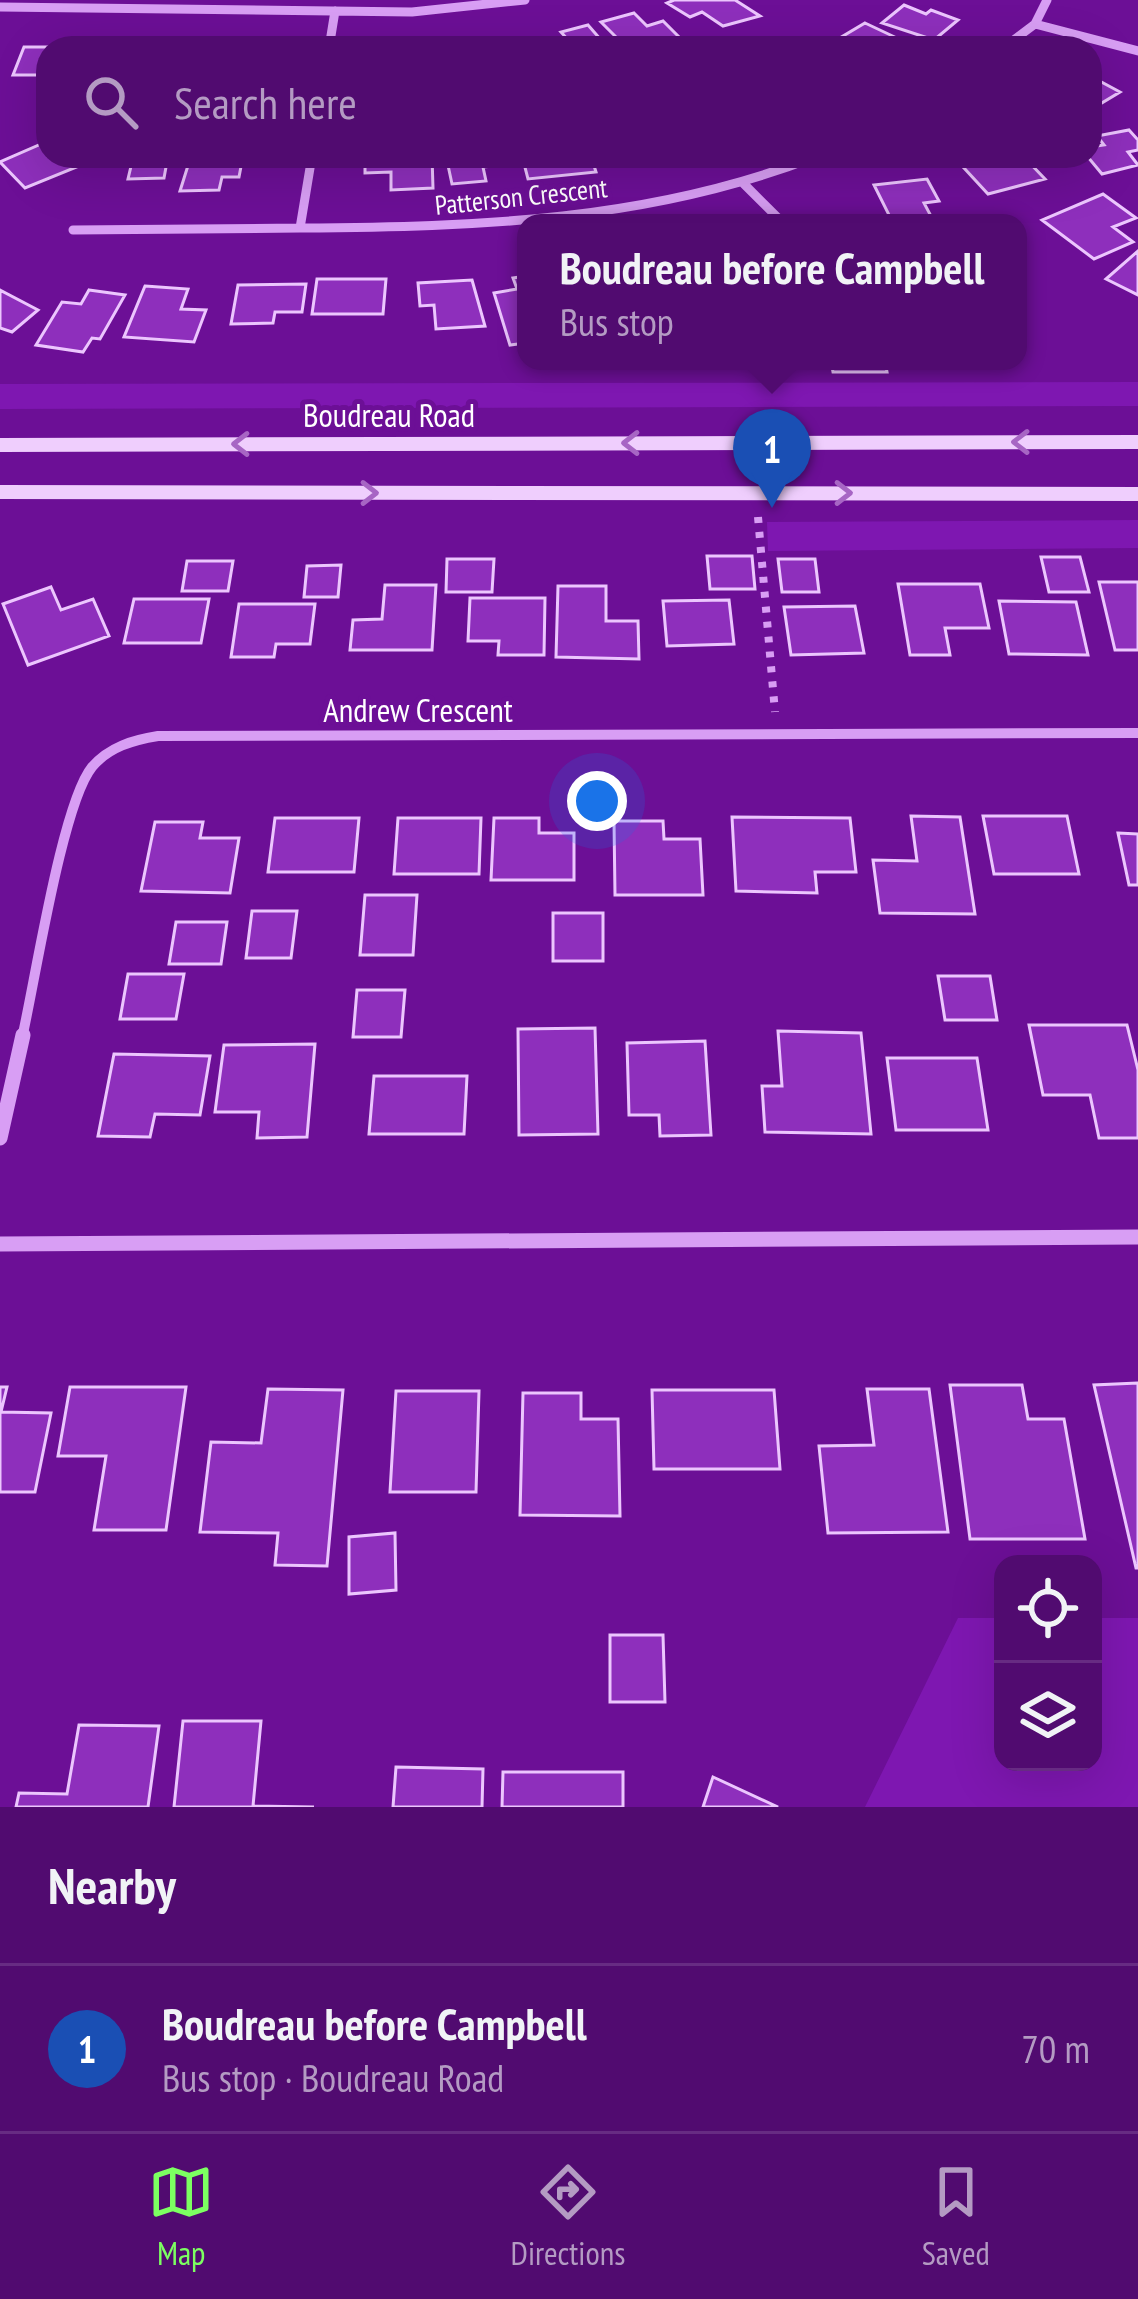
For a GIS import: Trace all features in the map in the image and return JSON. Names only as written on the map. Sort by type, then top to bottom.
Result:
[{"type":"main road","name":"Boudreau Road","points":[[0,445],[1138,442]]},
{"type":"main road","points":[[0,492],[1138,494]]},
{"type":"street","points":[[0,8],[455,10],[525,0]]},
{"type":"street","points":[[1019,36],[1035,24],[1047,0]]},
{"type":"street","points":[[331,36],[335,11]]},
{"type":"street","points":[[1035,24],[1081,36]]},
{"type":"street","points":[[1102,42],[1138,51]]},
{"type":"street","points":[[300,228],[310,168]]},
{"type":"street","name":"Patterson Crescent","points":[[580,214],[744,184],[786,168]]},
{"type":"street","points":[[744,184],[774,214]]},
{"type":"street","name":"Patterson Crescent","points":[[73,230],[471,226],[517,221]]},
{"type":"street","name":"Andrew Crescent","points":[[0,1138],[75,800],[88,768],[117,746],[158,736],[1138,733]]},
{"type":"street","points":[[0,1244],[1138,1237]]},
{"type":"path","points":[[758,516],[778,735]]},
{"type":"shaded area","points":[[1138,382],[1138,406],[0,409],[0,384]]},
{"type":"shaded area","points":[[1138,520],[1138,548],[768,551],[767,522]]},
{"type":"shaded area","points":[[958,1618],[994,1618],[994,1771],[1102,1771],[1102,1618],[1138,1618],[1138,1807],[865,1807]]},
{"type":"building","points":[[735,0],[760,16],[723,26],[702,12],[690,17],[667,3]]},
{"type":"building","points":[[904,5],[958,20],[939,36],[922,36],[882,23]]},
{"type":"building","points":[[634,13],[647,26],[663,21],[678,36],[615,36],[601,22]]},
{"type":"building","points":[[865,23],[893,36],[843,36]]},
{"type":"building","points":[[588,25],[598,36],[565,36],[561,32]]},
{"type":"building","points":[[24,47],[36,47],[36,75],[13,75]]},
{"type":"building","points":[[1102,82],[1120,92],[1102,103]]},
{"type":"building","points":[[1129,130],[1138,140],[1138,150],[1128,152],[1138,165],[1102,174],[1097,168],[1102,168],[1102,135]]},
{"type":"building","points":[[36,146],[36,168],[74,168],[25,188],[0,162]]},
{"type":"building","points":[[131,168],[166,168],[164,178],[128,179]]},
{"type":"building","points":[[187,168],[241,168],[239,177],[222,177],[219,190],[180,191]]},
{"type":"building","points":[[365,168],[432,168],[433,188],[391,190],[391,172],[365,173]]},
{"type":"building","points":[[449,168],[483,168],[486,181],[452,184]]},
{"type":"building","points":[[525,168],[595,168],[596,172],[528,179]]},
{"type":"building","points":[[964,168],[1034,168],[1045,179],[988,194]]},
{"type":"building","points":[[927,179],[939,201],[924,203],[930,214],[888,214],[874,185]]},
{"type":"building","points":[[1103,194],[1136,218],[1113,227],[1133,242],[1094,259],[1042,220]]},
{"type":"building","points":[[1138,251],[1138,295],[1106,279]]},
{"type":"building","points":[[317,279],[386,279],[383,314],[312,314]]},
{"type":"building","points":[[472,280],[485,326],[436,329],[434,305],[420,306],[418,283]]},
{"type":"building","points":[[306,284],[302,312],[275,312],[273,323],[231,324],[238,285]]},
{"type":"building","points":[[145,286],[188,289],[181,309],[206,310],[194,342],[124,337]]},
{"type":"building","points":[[517,289],[517,344],[510,345],[494,293]]},
{"type":"building","points":[[0,290],[38,310],[12,332],[0,328]]},
{"type":"building","points":[[89,290],[125,295],[100,339],[92,338],[83,352],[36,345],[62,302],[81,304]]},
{"type":"building","points":[[833,370],[887,372],[833,372]]},
{"type":"building","points":[[707,556],[752,556],[755,589],[710,589]]},
{"type":"building","points":[[1041,557],[1080,557],[1089,592],[1049,592]]},
{"type":"building","points":[[447,559],[494,559],[492,592],[446,592]]},
{"type":"building","points":[[778,559],[815,559],[819,592],[782,592]]},
{"type":"building","points":[[187,561],[233,561],[228,591],[182,591]]},
{"type":"building","points":[[341,565],[338,597],[304,597],[307,566]]},
{"type":"building","points":[[1099,582],[1138,582],[1138,650],[1115,650]]},
{"type":"building","points":[[898,584],[980,584],[989,628],[945,628],[950,655],[910,655]]},
{"type":"building","points":[[385,585],[436,585],[432,650],[350,650],[353,620],[382,619]]},
{"type":"building","points":[[558,586],[606,586],[606,621],[638,621],[639,659],[556,657]]},
{"type":"building","points":[[51,587],[61,610],[93,599],[109,636],[28,665],[3,604]]},
{"type":"building","points":[[470,598],[545,598],[544,655],[498,655],[499,641],[468,641]]},
{"type":"building","points":[[134,599],[209,599],[201,643],[124,643]]},
{"type":"building","points":[[729,600],[734,644],[667,646],[663,601]]},
{"type":"building","points":[[999,601],[1076,602],[1088,655],[1009,654]]},
{"type":"building","points":[[239,604],[315,604],[310,644],[276,644],[274,657],[231,657]]},
{"type":"building","points":[[855,606],[864,653],[791,655],[784,607]]},
{"type":"building","points":[[911,816],[960,817],[975,914],[880,913],[873,860],[917,861]]},
{"type":"building","points":[[983,816],[1067,816],[1079,874],[994,874]]},
{"type":"building","points":[[732,817],[850,818],[856,872],[815,872],[817,893],[736,891]]},
{"type":"building","points":[[275,818],[359,818],[354,872],[268,872]]},
{"type":"building","points":[[398,818],[481,818],[479,874],[394,874]]},
{"type":"building","points":[[494,818],[539,818],[539,833],[574,833],[574,880],[491,880]]},
{"type":"building","points":[[614,821],[663,821],[664,839],[700,839],[703,895],[615,895]]},
{"type":"building","points":[[155,822],[203,822],[200,838],[239,838],[230,893],[141,891]]},
{"type":"building","points":[[1118,833],[1138,834],[1138,885],[1129,885]]},
{"type":"building","points":[[365,895],[417,895],[413,955],[360,955]]},
{"type":"building","points":[[252,911],[297,911],[291,958],[246,958]]},
{"type":"building","points":[[553,913],[603,913],[603,961],[553,961]]},
{"type":"building","points":[[176,922],[227,922],[221,964],[169,964]]},
{"type":"building","points":[[128,974],[184,974],[176,1019],[120,1019]]},
{"type":"building","points":[[938,976],[990,976],[997,1020],[945,1020]]},
{"type":"building","points":[[357,990],[405,990],[401,1037],[353,1037]]},
{"type":"building","points":[[1029,1025],[1127,1025],[1138,1070],[1138,1138],[1099,1138],[1090,1095],[1043,1095]]},
{"type":"building","points":[[595,1028],[598,1134],[519,1135],[518,1029]]},
{"type":"building","points":[[778,1031],[861,1033],[871,1134],[765,1132],[762,1086],[782,1086]]},
{"type":"building","points":[[705,1041],[711,1135],[660,1136],[659,1115],[629,1115],[627,1043]]},
{"type":"building","points":[[315,1044],[307,1137],[257,1138],[259,1112],[215,1112],[224,1045]]},
{"type":"building","points":[[114,1054],[210,1056],[200,1115],[155,1114],[150,1137],[98,1136]]},
{"type":"building","points":[[887,1058],[977,1058],[988,1130],[896,1130]]},
{"type":"building","points":[[374,1076],[467,1076],[464,1134],[369,1134]]},
{"type":"building","points":[[1138,1383],[1138,1568],[1136,1568],[1094,1385]]},
{"type":"building","points":[[950,1385],[1022,1385],[1028,1419],[1064,1419],[1085,1539],[970,1539]]},
{"type":"building","points":[[0,1387],[7,1387],[1,1412],[51,1413],[35,1492],[0,1492]]},
{"type":"building","points":[[70,1387],[186,1387],[166,1530],[94,1530],[106,1456],[58,1456]]},
{"type":"building","points":[[268,1389],[343,1390],[327,1566],[275,1565],[278,1533],[200,1532],[211,1442],[261,1443]]},
{"type":"building","points":[[867,1389],[929,1389],[948,1532],[828,1533],[819,1446],[874,1445]]},
{"type":"building","points":[[652,1390],[774,1390],[780,1469],[654,1469]]},
{"type":"building","points":[[396,1391],[479,1391],[476,1492],[390,1492]]},
{"type":"building","points":[[523,1393],[581,1393],[581,1419],[618,1419],[620,1516],[520,1515]]},
{"type":"building","points":[[395,1533],[396,1590],[349,1594],[349,1537]]},
{"type":"building","points":[[610,1635],[663,1635],[665,1702],[610,1702]]},
{"type":"building","points":[[183,1721],[261,1721],[253,1806],[314,1807],[174,1807]]},
{"type":"building","points":[[79,1725],[159,1726],[148,1807],[16,1807],[19,1793],[67,1794]]},
{"type":"building","points":[[396,1767],[483,1769],[482,1807],[393,1807]]},
{"type":"building","points":[[503,1772],[623,1772],[623,1807],[502,1807]]},
{"type":"building","points":[[713,1777],[778,1807],[703,1807]]},
{"type":"place","name":"Boudreau before Campbell","points":[[772,508]]}]
